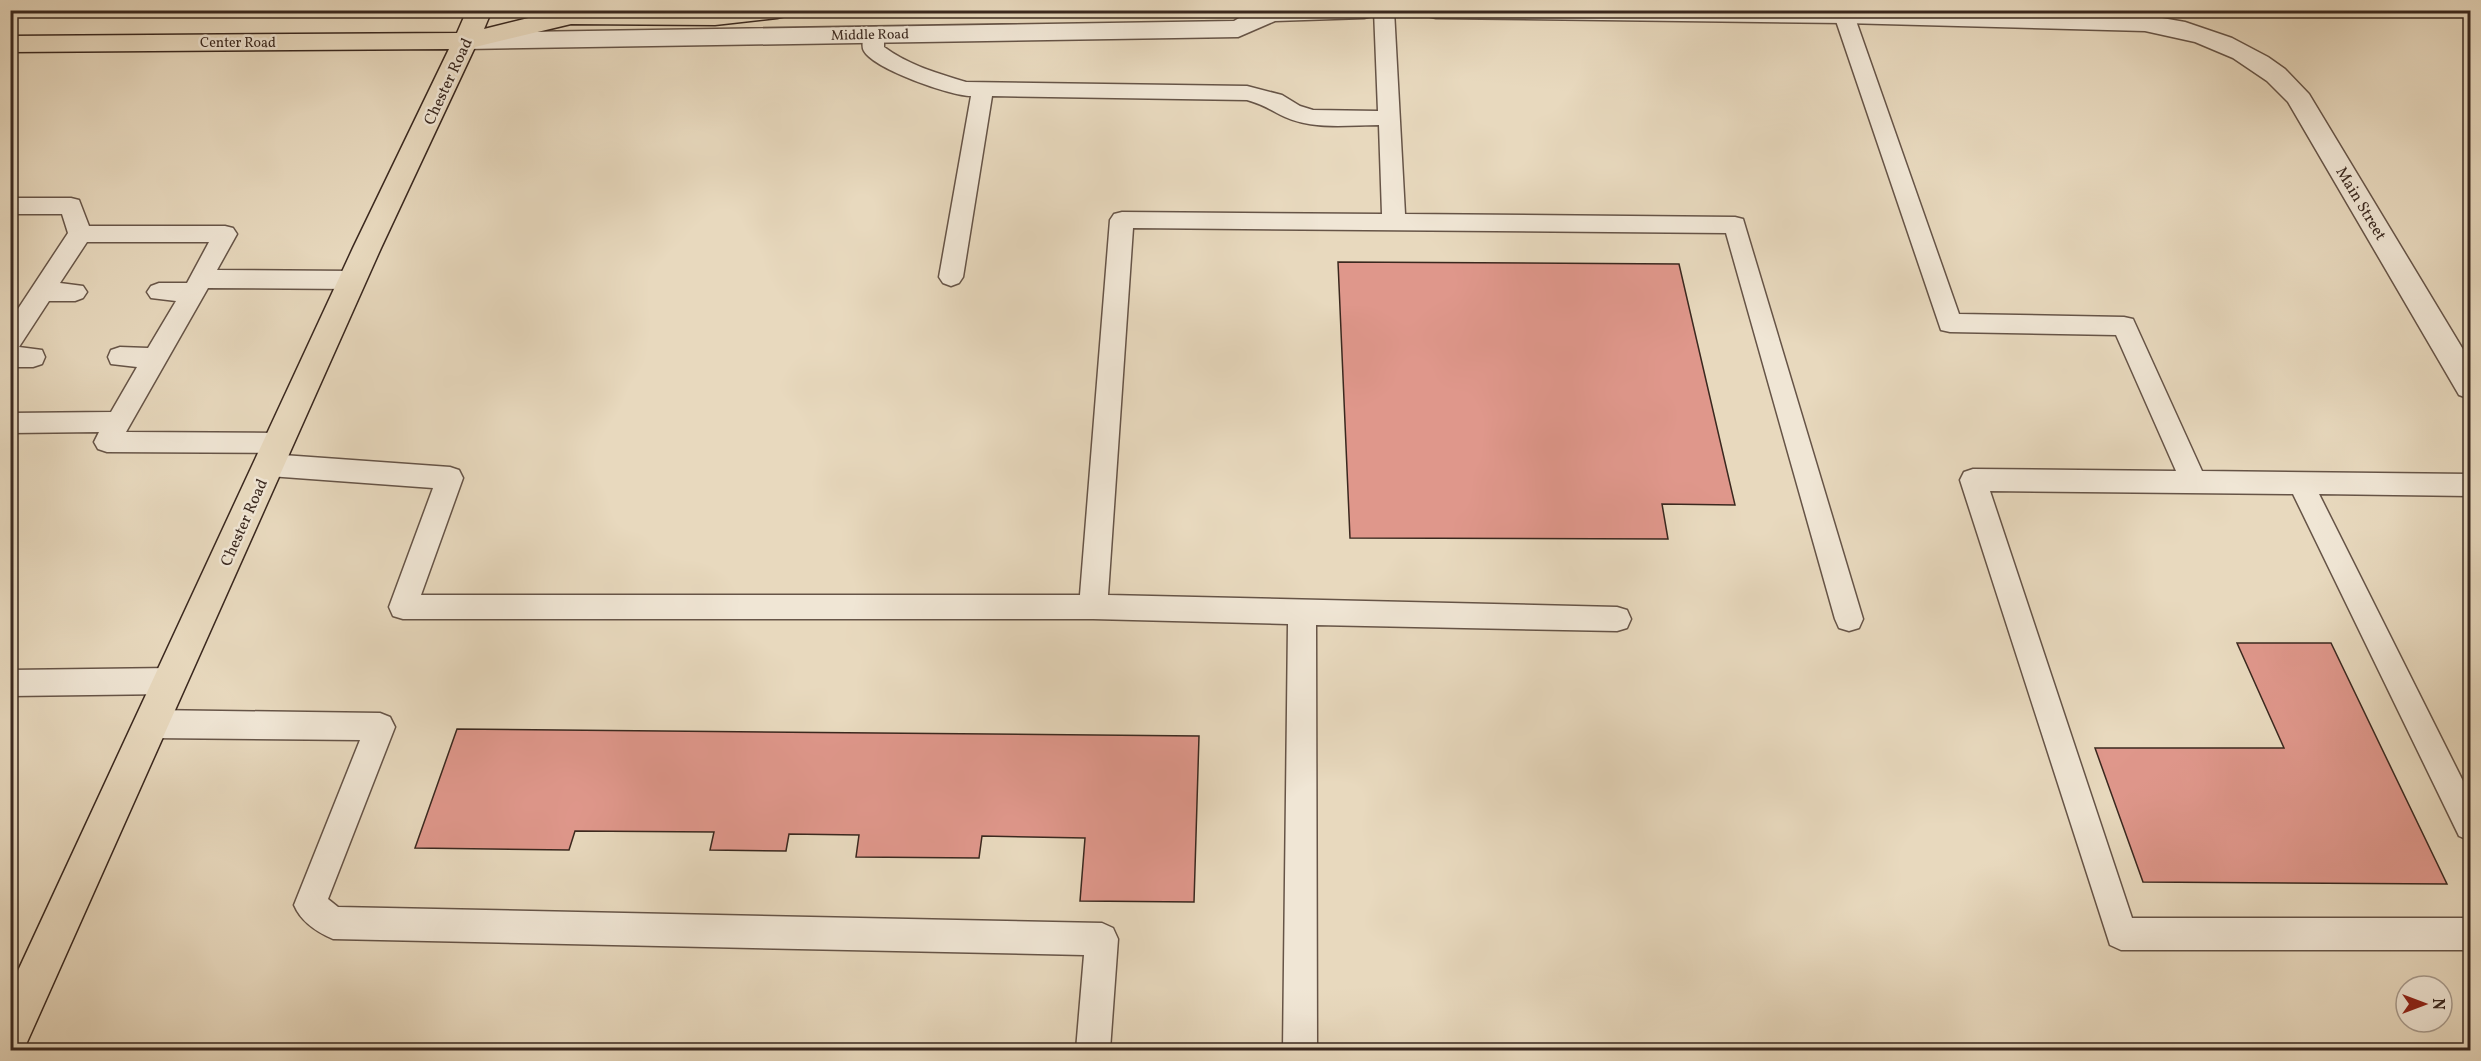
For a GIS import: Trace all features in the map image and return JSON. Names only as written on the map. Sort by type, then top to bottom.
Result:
[{"type":"main road","name":"Chester Road","points":[[10,1035],[353,280],[480,10]]},
{"type":"main road","name":"Center Road","points":[[10,44],[466,41],[571,16],[715,17],[777,10]]},
{"type":"street","name":"Middle Road","points":[[466,41],[1238,29],[1267,12],[1364,10]]},
{"type":"street","points":[[1436,10],[1844,15]]},
{"type":"street","name":"Main Street","points":[[1844,15],[2145,23],[2173,26],[2227,45],[2270,72],[2292,90],[2313,120],[2470,387]]},
{"type":"lane","points":[[1384,10],[1394,222]]},
{"type":"lane","points":[[1844,15],[1950,323],[2124,327],[2194,482]]},
{"type":"lane","points":[[874,34],[873,49],[886,59],[924,77],[965,89],[1247,93],[1274,100],[1293,112],[1313,117],[1389,118]]},
{"type":"lane","points":[[951,277],[983,89]]},
{"type":"lane","points":[[10,206],[71,206],[80,234]]},
{"type":"lane","points":[[1093,607],[1122,220],[1735,225],[1849,619]]},
{"type":"lane","points":[[80,234],[225,234],[107,442],[274,454],[450,478],[403,607],[1093,607],[1617,619]]},
{"type":"lane","points":[[10,341],[80,234]]},
{"type":"lane","points":[[159,292],[198,285],[353,280]]},
{"type":"lane","points":[[43,292],[75,292]]},
{"type":"lane","points":[[120,357],[155,358]]},
{"type":"lane","points":[[10,423],[119,422]]},
{"type":"lane","points":[[2470,485],[1973,480],[2121,934],[2470,934]]},
{"type":"lane","points":[[2301,484],[2470,826]]},
{"type":"lane","points":[[1300,1050],[1302,612]]},
{"type":"lane","points":[[10,683],[171,681]]},
{"type":"lane","points":[[151,724],[380,727],[310,905],[333,923],[1102,939],[1093,1050]]},
{"type":"building","points":[[1338,262],[1679,264],[1735,505],[1662,504],[1668,539],[1350,538]]},
{"type":"building","points":[[2237,643],[2331,643],[2447,884],[2143,882],[2095,748],[2284,748]]},
{"type":"building","points":[[457,729],[1199,736],[1194,902],[1080,901],[1085,838],[982,836],[979,858],[856,857],[859,835],[789,834],[786,851],[710,850],[714,832],[575,831],[569,850],[415,848]]}]
